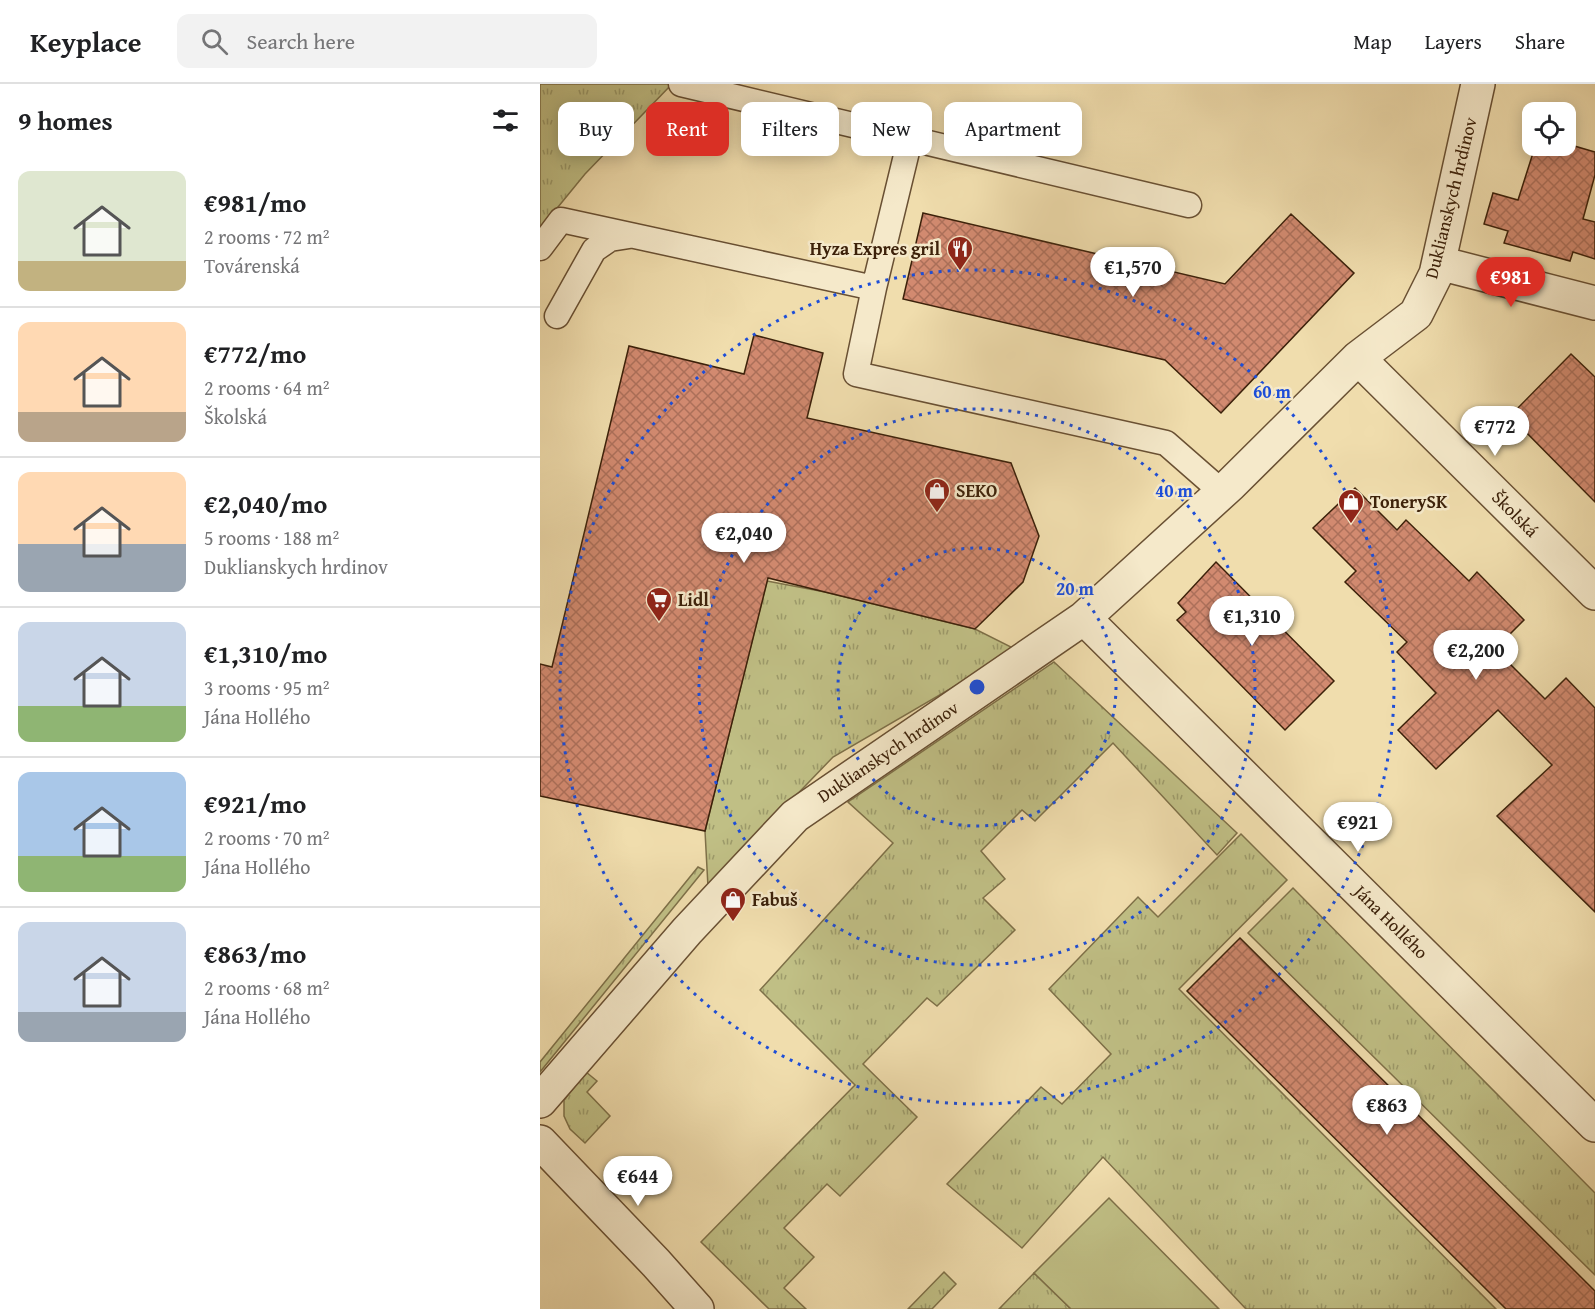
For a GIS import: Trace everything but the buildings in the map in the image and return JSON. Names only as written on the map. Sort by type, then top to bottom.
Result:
[{"type":"street","name":"Duklianskych hrdinov","points":[[540,1101],[687,931],[795,816],[1084,618],[1222,492],[1358,358],[1416,314],[1439,263],[1478,84]]},
{"type":"street","points":[[1439,263],[1595,303]]},
{"type":"street","name":"Školská","points":[[1358,358],[1595,593]]},
{"type":"street","name":"Jána Hollého","points":[[1084,618],[1595,1125]]},
{"type":"street","points":[[540,1142],[698,1309]]},
{"type":"lane","points":[[681,84],[851,125]]},
{"type":"lane","points":[[932,144],[1189,205]]},
{"type":"lane","points":[[906,156],[856,374],[1166,442],[1222,492]]},
{"type":"lane","points":[[540,248],[561,220],[874,288]]},
{"type":"lane","points":[[557,316],[594,250],[610,239],[633,236]]},
{"type":"green space","points":[[540,84],[672,84],[655,102],[646,102],[646,111],[634,123],[634,102],[558,102],[558,156],[602,156],[540,229]]},
{"type":"green space","points":[[767,581],[825,592],[975,629],[1017,650],[833,757],[708,887],[705,831]]},
{"type":"green space","points":[[1054,662],[1237,833],[1217,855],[1113,743],[1035,821],[1022,810],[981,851],[1005,879],[983,898],[1015,930],[937,1006],[927,998],[863,1064],[917,1117],[840,1196],[827,1184],[784,1228],[814,1257],[784,1288],[806,1309],[769,1309],[701,1242],[855,1085],[760,990],[893,843],[848,802]]},
{"type":"green space","points":[[1241,834],[1287,880],[1179,989],[1496,1309],[1246,1309],[1103,1157],[1022,1248],[947,1184],[1041,1087],[1062,1104],[1111,1054],[1049,989],[1138,897],[1158,917]]},
{"type":"green space","points":[[698,867],[704,870],[540,1072],[540,1062]]},
{"type":"green space","points":[[1293,888],[1595,1193],[1595,1275],[1248,933]]},
{"type":"green space","points":[[586,1072],[597,1081],[587,1092],[610,1116],[585,1143],[570,1129],[564,1116],[564,1100]]},
{"type":"green space","points":[[1109,1198],[1219,1309],[1071,1309],[1034,1273]]},
{"type":"green space","points":[[944,1272],[956,1284],[932,1309],[908,1309]]},
{"type":"green space","points":[[1034,1273],[1071,1309],[999,1309]]},
{"type":"place","name":"Hyza Expres gril","points":[[960,272]]},
{"type":"place","name":"SEKO","points":[[937,514]]},
{"type":"place","name":"TonerySK","points":[[1351,525]]},
{"type":"place","name":"Lidl","points":[[659,623]]},
{"type":"place","name":"Fabuš","points":[[733,923]]}]
